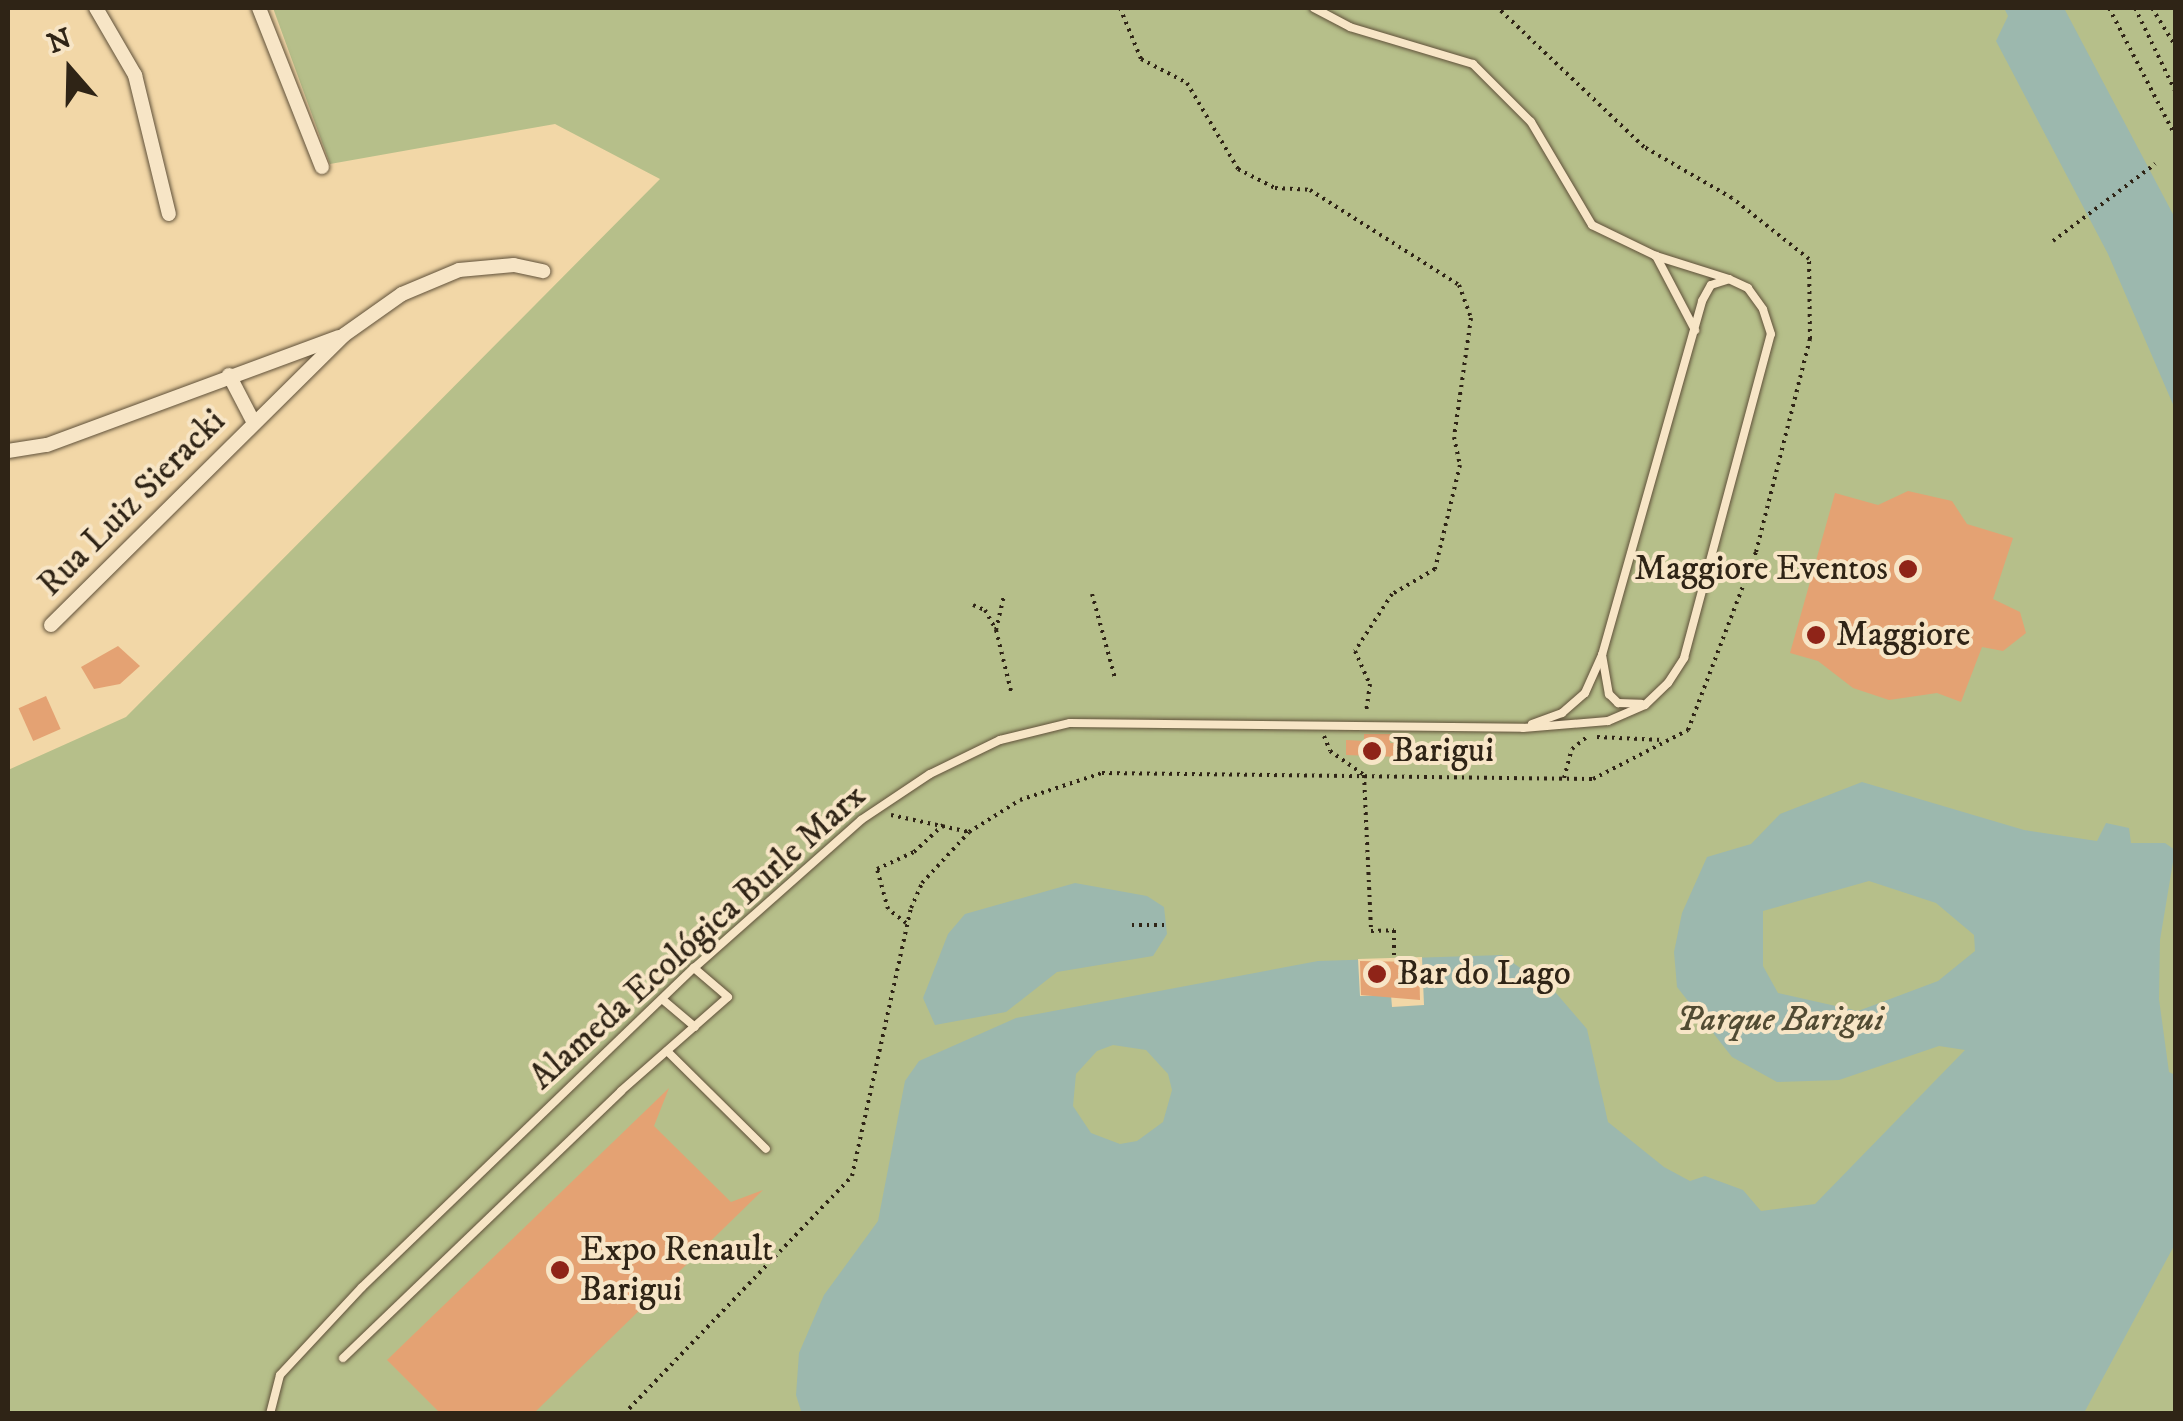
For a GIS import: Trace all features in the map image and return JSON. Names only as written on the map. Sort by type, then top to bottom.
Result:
[{"type":"street","points":[[96,8],[135,75],[169,214]]},
{"type":"street","points":[[259,8],[322,167]]},
{"type":"street","name":"Rua Luiz Sieracki","points":[[52,625],[344,335],[402,294],[459,270],[514,265],[544,271]]},
{"type":"street","points":[[8,450],[47,444],[344,335]]},
{"type":"street","name":"Rua Luiz Sieracki","points":[[228,375],[254,423]]},
{"type":"lane","points":[[1314,8],[1350,27],[1450,55],[1493,78],[1531,122],[1592,225],[1656,256],[1729,278]]},
{"type":"lane","points":[[1656,256],[1695,330]]},
{"type":"lane","name":"Alameda Ecológica Burle Marx","points":[[270,1414],[280,1375],[316,1334],[662,998],[861,820],[930,774],[1000,740],[1070,723],[1319,722],[1523,728],[1608,721],[1645,704],[1684,658],[1770,334],[1748,288],[1729,278],[1711,285],[1695,330],[1602,655],[1585,693],[1562,713],[1523,728]]},
{"type":"lane","points":[[1602,655],[1609,694],[1618,703],[1645,704]]},
{"type":"lane","points":[[343,1358],[728,997],[694,968]]},
{"type":"lane","points":[[662,998],[695,1026]]},
{"type":"lane","points":[[667,1051],[766,1149]]},
{"type":"path","points":[[1120,8],[1141,59],[1186,83],[1238,169],[1275,188],[1310,190],[1459,285],[1471,318],[1454,437],[1460,465],[1435,569],[1392,594],[1356,651],[1370,684],[1366,723]]},
{"type":"path","points":[[2109,8],[2176,137]]},
{"type":"path","points":[[2136,8],[2176,93]]},
{"type":"path","points":[[2152,8],[2176,47]]},
{"type":"path","points":[[2053,240],[2155,164]]},
{"type":"path","points":[[996,630],[1004,594]]},
{"type":"path","points":[[1092,594],[1114,678]]},
{"type":"path","points":[[973,605],[985,610],[996,630],[1012,696]]},
{"type":"path","points":[[1319,722],[1330,751],[1364,775],[1371,932],[1394,930],[1394,958]]},
{"type":"path","points":[[1564,778],[1569,754],[1587,737],[1667,741]]},
{"type":"path","points":[[861,820],[900,814],[969,832]]},
{"type":"path","points":[[906,924],[888,910],[878,869],[914,852],[943,825]]},
{"type":"path","points":[[1132,925],[1169,925]]},
{"type":"green space","name":"Parque Barigui","points":[[273,8],[2175,8],[2175,1413],[8,1413],[8,770],[126,717],[660,179],[555,124],[330,164]]},
{"type":"water","points":[[2004,8],[2064,8],[2175,218],[2175,409],[2108,254],[1996,41],[2008,16]]},
{"type":"water","points":[[1862,782],[2024,830],[2097,841],[2106,823],[2129,828],[2131,843],[2165,843],[2175,850],[2160,940],[2159,999],[2169,1072],[2175,1075],[2175,1244],[2084,1413],[802,1414],[796,1395],[799,1353],[824,1295],[878,1221],[905,1081],[919,1061],[1016,1018],[1318,961],[1502,955],[1556,993],[1587,1029],[1608,1122],[1664,1167],[1690,1181],[1705,1176],[1743,1190],[1761,1211],[1815,1204],[1965,1050],[1939,1046],[1839,1080],[1777,1082],[1732,1057],[1677,987],[1674,952],[1682,913],[1707,857],[1751,844],[1780,814]],"holes":[[[1869,881],[1936,903],[1974,935],[1975,951],[1938,981],[1858,1011],[1778,993],[1763,966],[1763,911]],[[1113,1045],[1146,1050],[1168,1074],[1172,1090],[1163,1122],[1137,1141],[1120,1144],[1091,1133],[1073,1106],[1076,1074],[1097,1051]]]},
{"type":"water","points":[[1075,883],[1147,896],[1164,907],[1167,934],[1153,956],[1057,972],[1006,1012],[935,1025],[923,998],[948,934],[965,914]]},
{"type":"pier","points":[[1422,957],[1424,1005],[1392,1007],[1391,995],[1360,996],[1358,959]]},
{"type":"building","name":"Maggiore Eventos","points":[[1908,491],[1952,501],[1967,524],[2013,538],[1993,599],[2020,612],[2026,633],[2003,651],[1982,647],[1961,702],[1937,693],[1889,700],[1853,688],[1818,661],[1790,653],[1835,493],[1878,505]]},
{"type":"building","points":[[118,646],[140,666],[120,684],[94,689],[81,667]]},
{"type":"building","points":[[46,696],[61,729],[33,741],[19,708]]},
{"type":"building","points":[[1364,734],[1390,734],[1390,743],[1401,743],[1400,757],[1346,755],[1346,740],[1364,741]]},
{"type":"building","points":[[1360,961],[1419,962],[1420,1000],[1361,995]]},
{"type":"building","points":[[669,1088],[654,1126],[731,1202],[763,1190],[533,1414],[441,1414],[387,1360]]},
{"type":"place","name":"Maggiore Eventos","points":[[1908,569]]},
{"type":"place","name":"Maggiore","points":[[1816,635]]},
{"type":"place","name":"Barigui","points":[[1372,751]]},
{"type":"place","name":"Bar do Lago","points":[[1377,974]]},
{"type":"place","name":"Expo Renault Barigui","points":[[560,1270]]}]
